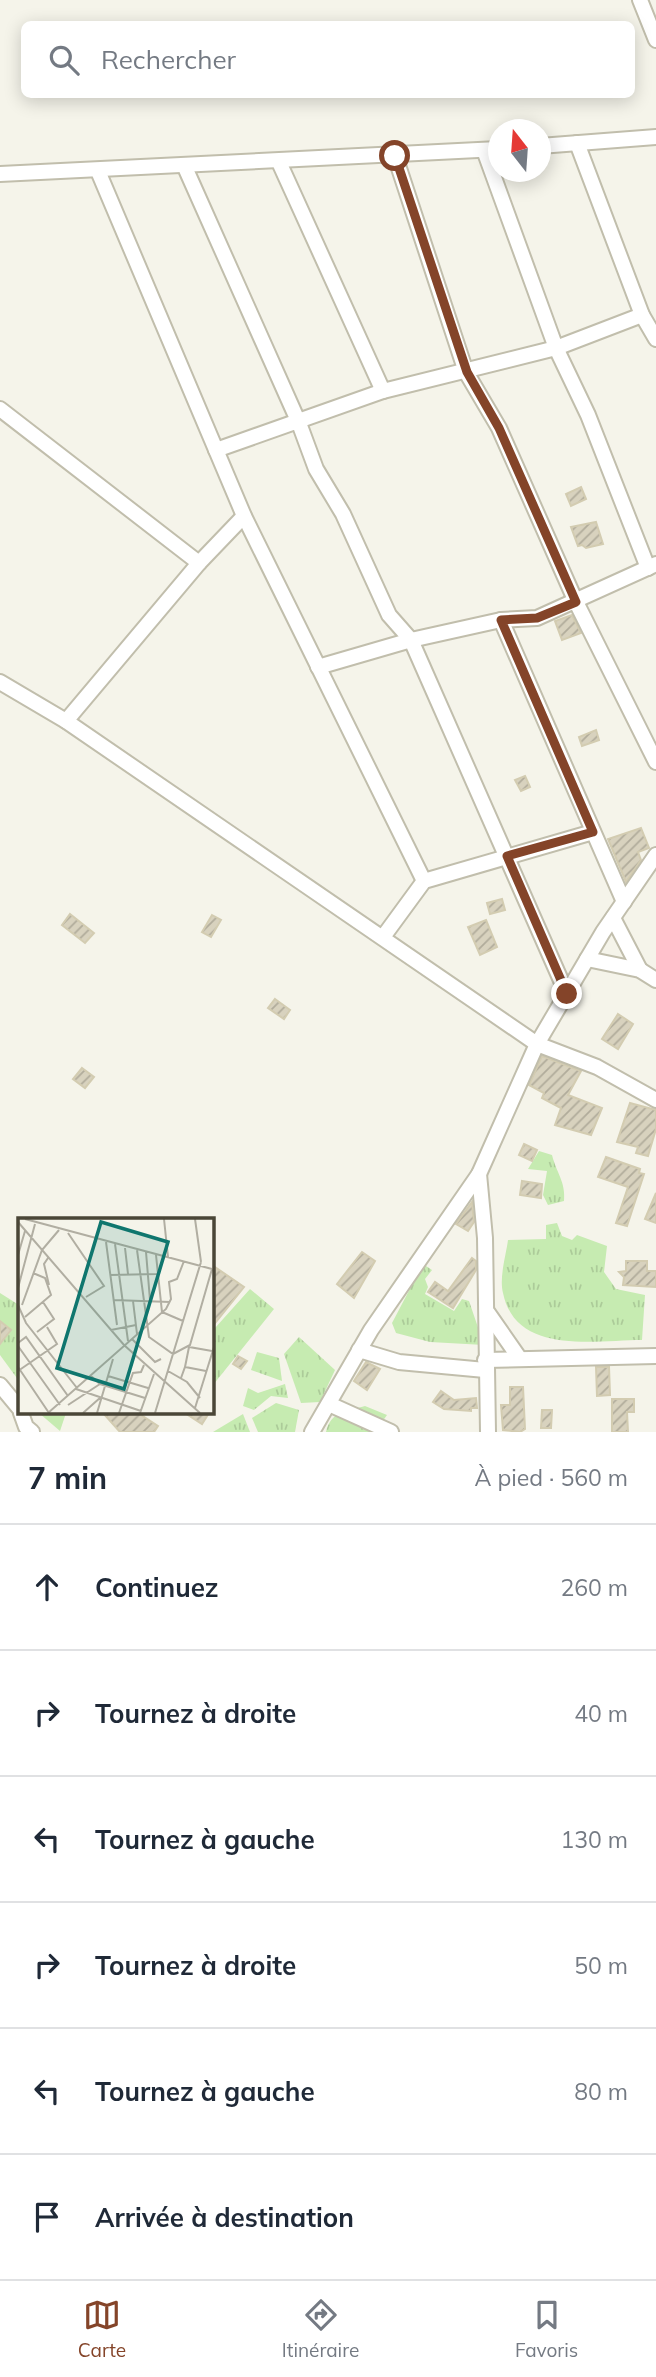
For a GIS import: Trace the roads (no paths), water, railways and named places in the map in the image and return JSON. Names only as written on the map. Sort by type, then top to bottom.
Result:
[{"type":"street","points":[[640,0],[656,40]]},
{"type":"street","points":[[551,145],[656,137]]},
{"type":"street","points":[[578,143],[642,316],[656,339]]},
{"type":"street","points":[[0,174],[279,162],[488,149]]},
{"type":"street","points":[[395,156],[467,372],[499,428],[576,602],[656,762]]},
{"type":"street","points":[[279,162],[383,391]]},
{"type":"street","points":[[184,165],[299,423],[316,469],[343,514],[389,615],[411,640],[567,994]]},
{"type":"street","points":[[98,171],[244,516],[424,881]]},
{"type":"street","points":[[318,667],[411,640],[501,620],[537,618],[652,566],[556,348],[502,182]]},
{"type":"street","points":[[216,450],[299,423],[383,391],[556,348],[642,316]]},
{"type":"street","points":[[0,409],[199,562]]},
{"type":"street","points":[[66,721],[199,562],[244,516]]},
{"type":"street","points":[[501,620],[624,902]]},
{"type":"street","points":[[0,682],[66,721],[537,1044],[597,1067],[656,1100]]},
{"type":"street","points":[[383,937],[424,881],[593,832]]},
{"type":"street","points":[[312,1432],[359,1350],[479,1174],[537,1044],[587,959],[656,855]]},
{"type":"street","points":[[613,918],[640,970]]},
{"type":"street","points":[[587,959],[640,970],[656,980]]},
{"type":"street","points":[[479,1174],[488,1313],[485,1365],[488,1432]]},
{"type":"street","points":[[488,1313],[520,1359]]},
{"type":"street","points":[[359,1350],[399,1362],[485,1365],[520,1359],[656,1356]]},
{"type":"street","points":[[0,1385],[18,1408]]},
{"type":"street","points":[[329,1404],[391,1432]]},
{"type":"street","points":[[21,1414],[26,1427],[32,1432]]}]
